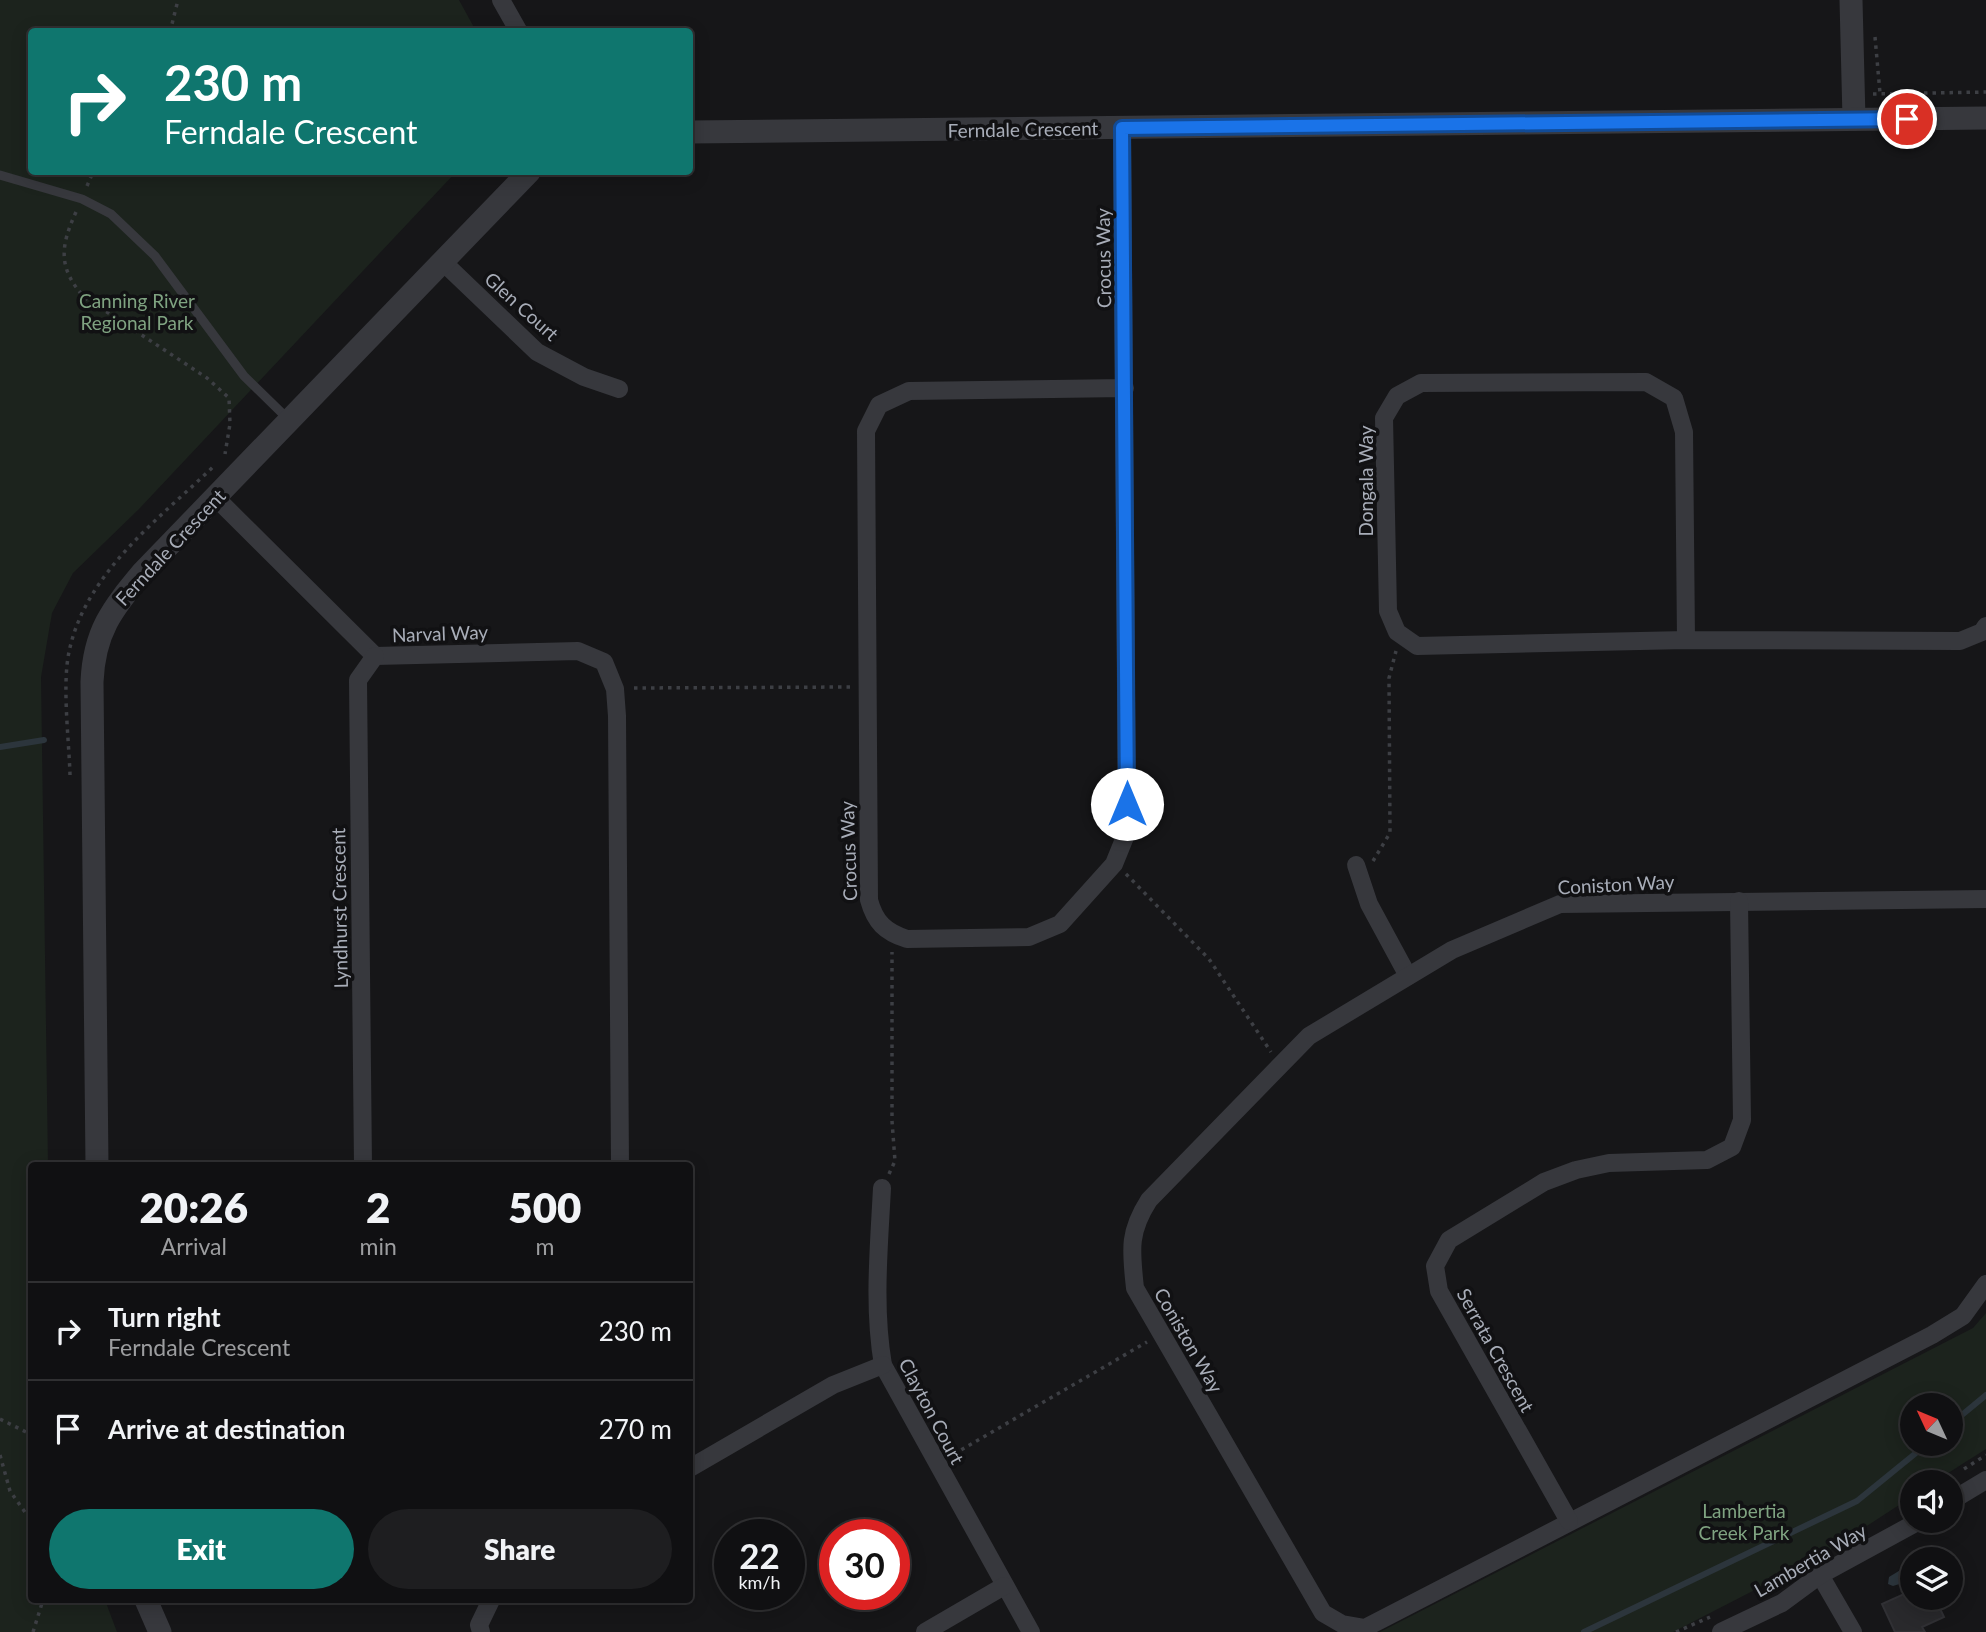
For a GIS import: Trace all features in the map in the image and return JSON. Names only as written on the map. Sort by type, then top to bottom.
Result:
[{"type":"street","points":[[501,0],[517,28]]},
{"type":"street","points":[[1851,0],[1854,119]]},
{"type":"street","name":"Ferndale Crescent","points":[[693,132],[1986,118]]},
{"type":"street","name":"Crocus Way","points":[[1122,128],[1125,388],[1127,832],[1114,864],[1060,924],[1029,937],[907,939],[894,935],[875,921],[869,900],[866,431],[879,405],[909,391],[1125,388]]},
{"type":"street","name":"Ferndale Crescent","points":[[97,1162],[93,656],[98,635],[118,601],[526,175]]},
{"type":"street","name":"Glen Court","points":[[443,262],[537,352],[584,377],[619,388]]},
{"type":"street","name":"Dongala Way","points":[[1403,637],[1397,632],[1388,611],[1387,597],[1384,418],[1397,396],[1421,383],[1646,382],[1674,398],[1684,432],[1686,640]]},
{"type":"street","name":"Narval Way","points":[[216,498],[374,656],[578,651],[604,662],[615,689]]},
{"type":"street","points":[[1403,637],[1417,646],[1686,640],[1960,640],[1984,629]]},
{"type":"street","name":"Lyndhurst Crescent","points":[[363,1162],[358,680],[374,656]]},
{"type":"street","points":[[615,689],[620,1162]]},
{"type":"street","points":[[1356,865],[1369,904],[1408,976]]},
{"type":"street","name":"Coniston Way","points":[[1986,899],[1560,904],[1452,950],[1309,1036],[1149,1199],[1137,1219],[1130,1241],[1135,1288],[1323,1613],[1342,1624],[1365,1628],[1932,1335],[1963,1316],[1986,1284]]},
{"type":"street","name":"Serrata Crescent","points":[[1569,1521],[1439,1291],[1435,1266],[1449,1240],[1544,1182],[1609,1163],[1707,1160],[1732,1147],[1742,1120],[1739,901]]},
{"type":"street","name":"Clayton Court","points":[[882,1188],[878,1320],[883,1365],[936,1465],[1031,1632]]},
{"type":"street","points":[[693,1466],[833,1385],[883,1365]]},
{"type":"street","points":[[1963,1494],[1986,1480]]},
{"type":"street","name":"Lambertia Way","points":[[1721,1632],[1782,1603],[1820,1575],[1900,1531]]},
{"type":"street","points":[[1820,1575],[1853,1632]]},
{"type":"street","points":[[925,1632],[1004,1586]]},
{"type":"street","points":[[147,1603],[160,1632]]},
{"type":"street","points":[[481,1632],[479,1625],[490,1603]]},
{"type":"lane","points":[[0,175],[82,199],[111,214],[138,236],[244,376],[290,420]]},
{"type":"path","points":[[171,28],[178,0]]},
{"type":"path","points":[[1874,28],[1880,93]]},
{"type":"path","points":[[1853,94],[1986,92]]},
{"type":"path","points":[[92,175],[70,226],[63,259],[69,280],[84,297],[207,378],[229,398],[230,424],[225,454]]},
{"type":"path","points":[[1356,865],[1374,860],[1390,833],[1389,678],[1396,648],[1403,637]]},
{"type":"path","points":[[615,689],[866,686]]},
{"type":"path","points":[[1114,864],[1142,887],[1209,959],[1264,1045],[1282,1064]]},
{"type":"path","points":[[882,1188],[895,1161],[890,971],[894,935]]},
{"type":"path","points":[[936,1465],[1161,1334]]},
{"type":"path","points":[[0,1419],[28,1433]]},
{"type":"path","points":[[0,1455],[10,1491],[28,1516]]},
{"type":"path","points":[[33,1632],[42,1603]]},
{"type":"green space","name":"Canning River Regional Park","points":[[0,0],[459,0],[474,28],[28,28],[28,175],[453,175],[139,509],[73,573],[52,613],[41,677],[48,1162],[28,1162],[28,1603],[106,1603],[117,1632],[0,1632]]},
{"type":"green space","name":"Lambertia Creek Park","points":[[1986,1313],[1986,1449],[1953,1470],[1900,1470],[1900,1504],[1819,1557],[1673,1632],[1380,1632],[1973,1328]]},
{"type":"shaded area","points":[[1900,1570],[1900,1584],[1888,1584],[1889,1577]]},
{"type":"building","points":[[1900,1596],[1900,1610],[1941,1610],[1944,1617],[1922,1627],[1925,1632],[1895,1632],[1882,1604]]},
{"type":"waterway","points":[[0,747],[44,740]]},
{"type":"waterway","points":[[1964,1413],[1986,1395]]},
{"type":"waterway","points":[[1584,1632],[1857,1501],[1912,1456]]},
{"type":"route","points":[[1127,804],[1122,128],[1907,119]]}]
